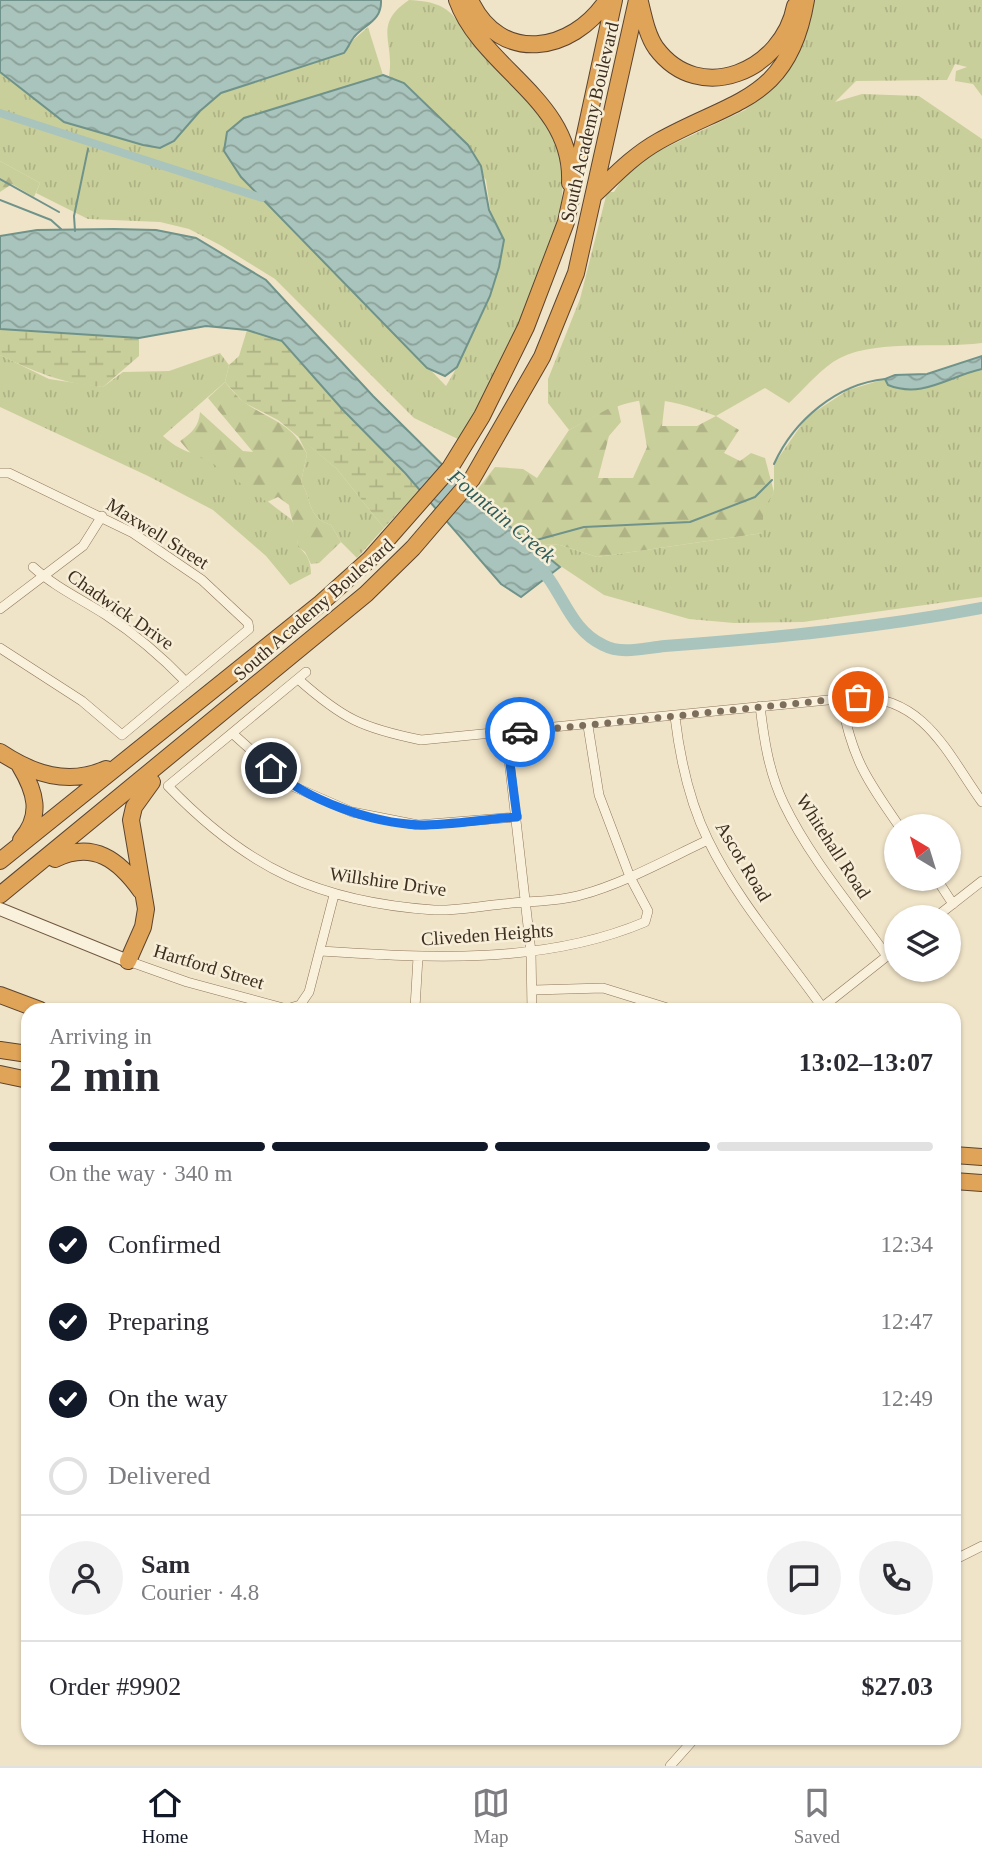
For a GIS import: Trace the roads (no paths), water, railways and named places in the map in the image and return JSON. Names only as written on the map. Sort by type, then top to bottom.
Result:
[{"type":"highway","points":[[457,0],[470,28],[534,95],[561,135],[570,179],[566,222]]},
{"type":"highway","points":[[470,0],[481,20],[491,30],[505,38],[534,45],[562,40],[577,33],[607,0]]},
{"type":"highway","name":"South Academy Boulevard","points":[[0,860],[321,603],[370,559],[431,491],[464,444],[526,327],[566,222],[614,0]]},
{"type":"highway","points":[[638,0],[648,32],[667,59],[701,77],[724,78],[758,64],[770,54],[789,25],[796,0]]},
{"type":"highway","name":"South Academy Boulevard","points":[[0,895],[335,622],[393,569],[441,517],[488,454],[542,357],[576,273],[638,0]]},
{"type":"highway","points":[[596,192],[631,159],[652,145],[725,111],[767,84],[794,46],[806,0]]},
{"type":"highway","points":[[128,961],[143,927],[144,894],[133,836],[134,807],[141,794],[184,746]]},
{"type":"highway","points":[[0,752],[20,766],[69,779],[90,776],[138,749]]},
{"type":"highway","points":[[0,860],[26,835],[35,816],[33,787],[20,766]]},
{"type":"highway","points":[[28,874],[74,851],[96,852],[117,862],[144,894]]},
{"type":"highway","points":[[0,995],[21,1003]]},
{"type":"highway","points":[[0,1050],[21,1054]]},
{"type":"highway","points":[[0,1074],[21,1078]]},
{"type":"highway","points":[[0,1086],[21,1088]]},
{"type":"highway","points":[[961,1155],[982,1157]]},
{"type":"highway","points":[[961,1182],[982,1183]]},
{"type":"street","name":"Maxwell Street","points":[[0,473],[9,473],[102,516],[168,555],[202,580],[248,623],[249,629],[186,682]]},
{"type":"street","points":[[0,609],[83,546],[102,516]]},
{"type":"street","name":"Chadwick Drive","points":[[33,567],[143,642],[186,682]]},
{"type":"street","points":[[0,648],[82,701],[122,735],[186,682]]},
{"type":"street","points":[[306,672],[232,733],[290,785],[352,812],[418,825],[517,817]]},
{"type":"street","points":[[298,679],[334,712],[378,732],[421,740],[871,697],[892,701],[908,708],[927,724],[982,802]]},
{"type":"street","points":[[841,699],[855,757],[891,814]]},
{"type":"street","name":"Whitehall Road","points":[[760,706],[765,748],[784,804],[800,832],[884,952]]},
{"type":"street","name":"Ascot Road","points":[[675,717],[679,750],[692,801],[708,840],[731,879],[817,1003]]},
{"type":"street","points":[[588,726],[599,795],[630,877]]},
{"type":"street","name":"Willshire Drive","points":[[232,733],[168,786],[206,826],[250,857],[284,875],[334,895],[436,910],[580,895],[630,877],[708,840]]},
{"type":"street","points":[[506,733],[531,952],[533,1003]]},
{"type":"street","name":"Cliveden Heights","points":[[320,951],[418,957],[531,952],[609,937],[645,922],[648,911],[630,877]]},
{"type":"street","points":[[944,891],[953,904],[982,881]]},
{"type":"street","name":"Hartford Street","points":[[301,1003],[309,992],[334,895]]},
{"type":"street","name":"Hartford Street","points":[[0,909],[187,982],[266,1003]]},
{"type":"street","points":[[415,1003],[418,957]]},
{"type":"street","points":[[826,1003],[884,958]]},
{"type":"street","points":[[534,990],[603,988],[651,1003]]},
{"type":"street","points":[[961,1556],[982,1546]]},
{"type":"street","points":[[670,1766],[689,1745]]},
{"type":"water","points":[[0,0],[381,0],[381,7],[376,18],[354,37],[344,53],[221,93],[200,111],[174,141],[160,148],[64,122],[0,72]]},
{"type":"water","points":[[383,75],[404,83],[468,145],[481,166],[489,210],[504,240],[490,296],[457,367],[445,376],[427,368],[241,177],[224,151],[227,132],[244,118]]},
{"type":"water","points":[[37,230],[156,230],[196,238],[266,280],[373,396],[483,505],[560,567],[521,597],[501,584],[405,473],[343,410],[282,341],[247,330],[206,326],[139,338],[0,329],[0,236]]},
{"type":"water","points":[[982,356],[982,369],[924,388],[901,389],[888,385],[885,379],[895,375],[927,374]]},
{"type":"waterway","points":[[0,113],[262,198]]},
{"type":"waterway","points":[[75,231],[74,216],[88,149]]},
{"type":"waterway","points":[[0,179],[59,212]]},
{"type":"waterway","points":[[0,200],[51,220],[61,229]]},
{"type":"waterway","points":[[774,464],[793,433],[819,407],[850,388],[885,379]]},
{"type":"waterway","points":[[529,542],[584,527],[690,522],[755,497],[772,480]]},
{"type":"waterway","name":"Fountain Creek","points":[[536,564],[553,584],[581,629],[603,645],[618,650],[824,632],[982,608]]}]
